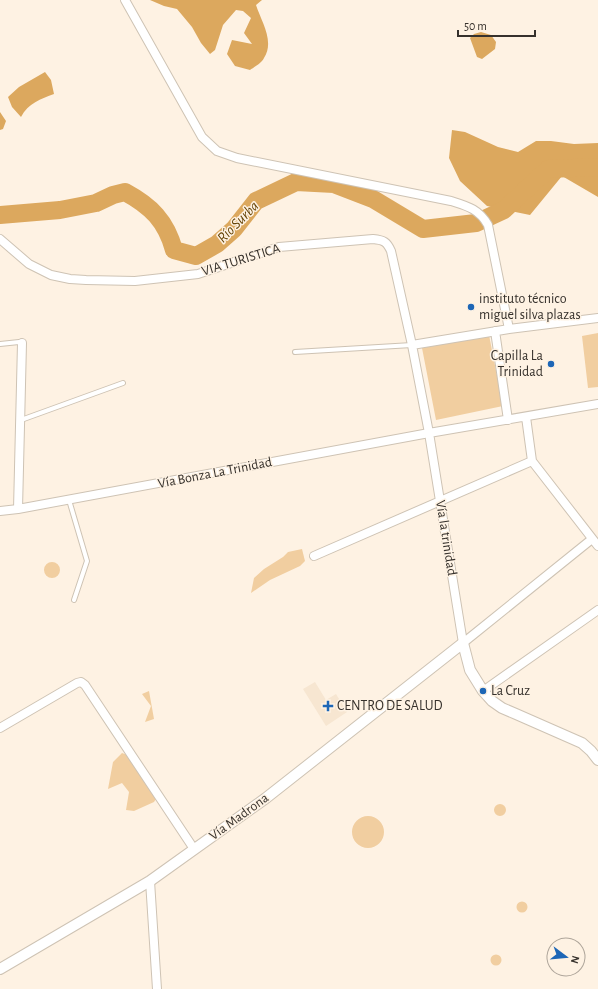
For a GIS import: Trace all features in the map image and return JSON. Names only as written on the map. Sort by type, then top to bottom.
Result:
[{"type":"street","points":[[125,0],[202,137],[217,150],[236,158],[451,201],[469,206],[483,216],[488,225],[509,329]]},
{"type":"street","name":"VIA TURISTICA","points":[[0,239],[29,264],[51,275],[70,279],[135,281],[198,274],[279,247],[381,239],[387,242],[391,251],[412,345]]},
{"type":"street","points":[[412,345],[494,331],[598,318]]},
{"type":"street","points":[[494,331],[508,420]]},
{"type":"street","points":[[18,509],[22,343]]},
{"type":"street","name":"Vía la trinidad","points":[[412,345],[429,432],[463,643]]},
{"type":"street","name":"Vía Bonza La Trinidad","points":[[0,511],[69,500],[429,432],[598,404]]},
{"type":"street","points":[[526,417],[532,461],[598,546]]},
{"type":"street","points":[[314,556],[532,461]]},
{"type":"street","points":[[592,539],[463,643],[470,670],[483,691],[492,701],[502,708],[582,743],[591,750],[598,760]]},
{"type":"street","points":[[483,691],[598,610]]},
{"type":"street","name":"Vía Madrona","points":[[0,969],[150,881],[266,798],[463,643]]},
{"type":"street","points":[[0,728],[77,683],[82,682],[194,849]]},
{"type":"street","points":[[150,881],[157,989]]},
{"type":"lane","points":[[0,344],[22,343]]},
{"type":"lane","points":[[295,352],[412,345]]},
{"type":"lane","points":[[20,420],[123,383]]},
{"type":"lane","points":[[69,500],[87,560],[74,600]]},
{"type":"shaded area","points":[[150,0],[262,0],[256,5],[268,38],[267,51],[263,60],[250,70],[235,66],[227,54],[232,40],[252,44],[244,33],[251,18],[243,11],[236,10],[223,25],[215,50],[210,54],[201,43],[192,27],[177,9],[164,6]]},
{"type":"shaded area","points":[[481,32],[491,35],[496,42],[495,49],[482,59],[477,57],[470,38],[474,34]]},
{"type":"shaded area","points":[[45,72],[51,80],[54,94],[31,105],[21,117],[12,107],[8,97],[19,87]]},
{"type":"shaded area","points":[[0,112],[6,121],[3,129],[0,130]]},
{"type":"shaded area","points":[[452,130],[465,132],[498,147],[518,152],[536,141],[574,144],[598,143],[598,197],[562,176],[530,215],[487,206],[460,181],[449,158]]},
{"type":"shaded area","points":[[598,333],[598,387],[588,388],[582,336]]},
{"type":"shaded area","points":[[489,335],[503,406],[436,420],[422,348]]},
{"type":"shaded area","points":[[302,549],[305,561],[300,566],[270,580],[251,593],[254,578],[264,569],[288,552]]},
{"type":"shaded area","points":[[49,562],[55,562],[60,567],[58,576],[55,578],[49,578],[44,573],[44,567]]},
{"type":"shaded area","name":"CENTRO DE SALUD","points":[[315,682],[326,700],[336,694],[347,712],[326,726],[303,689]]},
{"type":"shaded area","points":[[149,691],[154,719],[145,722],[151,706],[142,694]]},
{"type":"shaded area","points":[[122,753],[133,757],[159,794],[154,802],[134,811],[126,810],[129,792],[122,783],[108,789],[113,762]]},
{"type":"shaded area","points":[[502,804],[505,805],[505,815],[498,816],[495,815],[494,808],[495,805]]},
{"type":"shaded area","points":[[365,816],[371,816],[380,820],[384,832],[380,844],[371,848],[365,848],[356,844],[352,835],[352,829],[356,820]]},
{"type":"shaded area","points":[[522,901],[526,903],[528,907],[526,911],[522,913],[518,911],[516,907],[518,903]]},
{"type":"shaded area","points":[[494,955],[498,955],[500,956],[500,964],[494,965],[491,962],[491,958]]},
{"type":"waterway","name":"Río Surba","points":[[0,215],[60,210],[96,203],[113,195],[125,192],[134,197],[156,215],[167,231],[174,250],[196,256],[217,244],[234,229],[256,201],[296,182],[334,184],[373,199],[423,229],[476,223],[504,210],[548,169],[598,167]]},
{"type":"place","name":"instituto técnico miguel silva plazas","points":[[471,307]]},
{"type":"place","name":"Capilla La Trinidad","points":[[551,364]]},
{"type":"place","name":"La Cruz","points":[[483,691]]},
{"type":"place","name":"CENTRO DE SALUD","points":[[328,706]]}]
